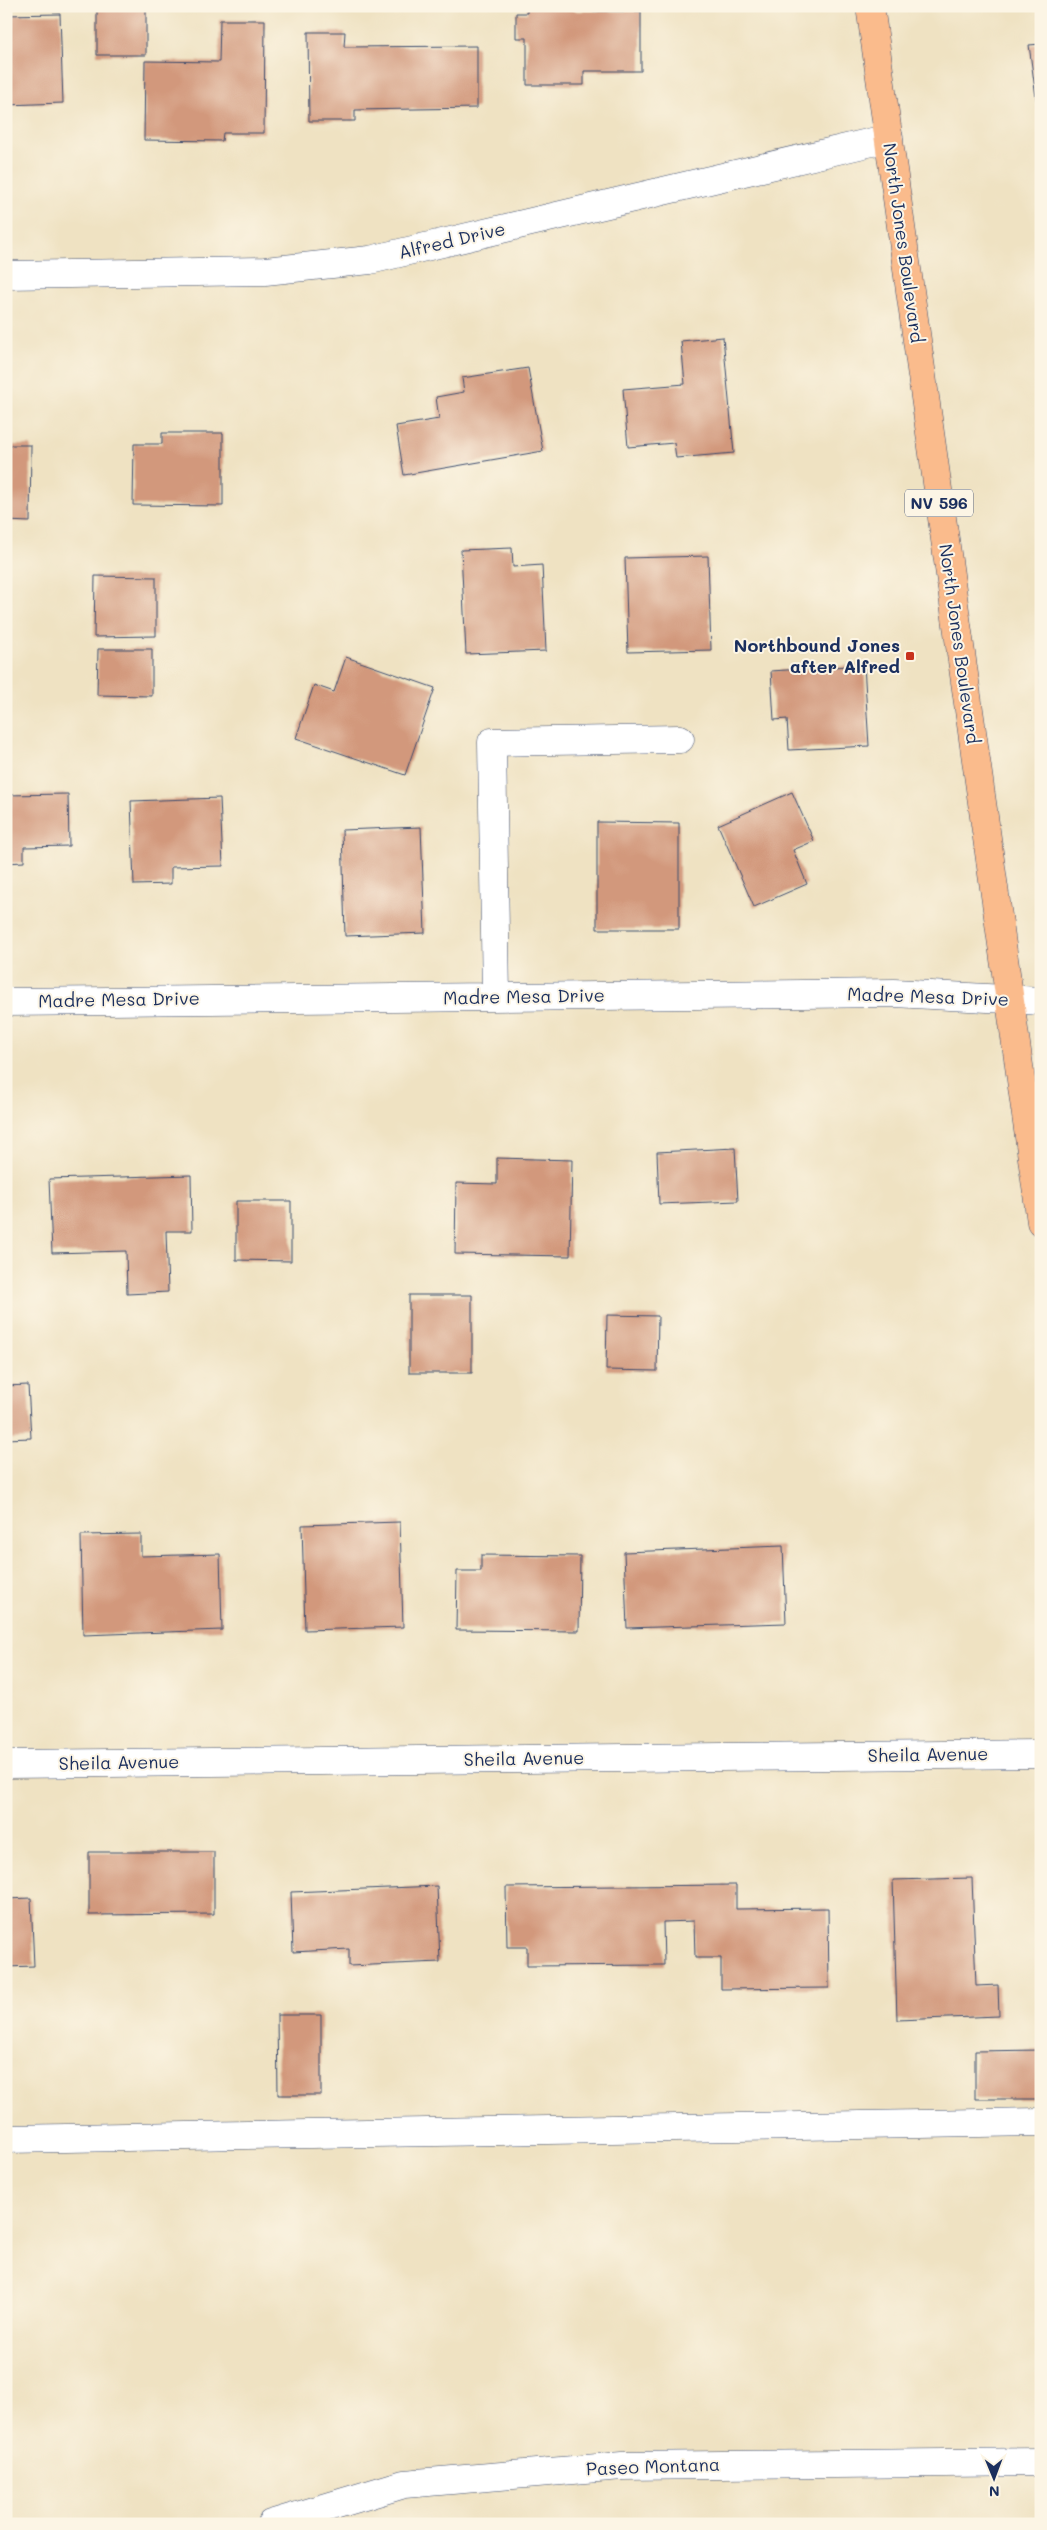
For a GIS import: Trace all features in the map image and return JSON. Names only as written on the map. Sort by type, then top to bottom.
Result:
[{"type":"main road","name":"North Jones Boulevard","points":[[870,6],[1008,1000],[1041,1222]]},
{"type":"street","name":"Alfred Drive","points":[[6,275],[265,271],[370,260],[889,138]]},
{"type":"street","points":[[496,997],[492,742],[680,739]]},
{"type":"street","name":"Madre Mesa Drive","points":[[6,1002],[894,993],[1041,1001]]},
{"type":"street","name":"Sheila Avenue","points":[[6,1764],[1041,1754]]},
{"type":"street","points":[[6,2139],[1041,2122]]},
{"type":"street","name":"Paseo Montana","points":[[271,2524],[404,2484],[612,2467],[1041,2462]]},
{"type":"building","points":[[97,6],[146,6],[146,55],[97,55]]},
{"type":"building","points":[[527,6],[574,6],[574,11],[641,11],[641,71],[584,71],[584,85],[527,85],[527,38],[516,38],[516,13],[527,13]]},
{"type":"building","points":[[60,14],[63,103],[6,105],[6,15]]},
{"type":"building","points":[[220,20],[265,20],[264,133],[223,133],[222,141],[144,140],[145,61],[219,62]]},
{"type":"building","points":[[308,32],[345,32],[344,47],[477,46],[477,108],[355,110],[355,121],[309,121]]},
{"type":"building","points":[[1041,44],[1041,127],[1040,127],[1029,45]]},
{"type":"building","points":[[723,337],[734,453],[676,458],[674,443],[628,447],[623,389],[685,384],[681,341]]},
{"type":"building","points":[[528,368],[543,451],[404,475],[396,426],[439,419],[436,397],[464,392],[462,378]]},
{"type":"building","points":[[162,433],[223,433],[223,506],[133,505],[134,444],[162,444]]},
{"type":"building","points":[[6,445],[31,445],[30,522],[6,521]]},
{"type":"building","points":[[512,548],[513,567],[542,565],[546,651],[466,654],[461,550]]},
{"type":"building","points":[[708,556],[711,650],[628,652],[625,558]]},
{"type":"building","points":[[95,576],[156,577],[156,636],[94,637]]},
{"type":"building","points":[[98,649],[152,649],[152,696],[97,695]]},
{"type":"building","points":[[346,657],[435,688],[405,775],[296,738],[314,685],[334,692]]},
{"type":"building","points":[[864,665],[869,746],[789,750],[787,719],[774,720],[771,671]]},
{"type":"building","points":[[792,792],[814,841],[793,850],[807,884],[754,907],[718,825]]},
{"type":"building","points":[[68,794],[69,846],[24,847],[24,862],[6,863],[6,795]]},
{"type":"building","points":[[220,798],[223,866],[171,867],[171,884],[134,885],[131,801]]},
{"type":"building","points":[[597,822],[679,823],[679,929],[597,929]]},
{"type":"building","points":[[421,827],[425,933],[345,936],[342,830]]},
{"type":"building","points":[[735,1148],[738,1201],[659,1204],[657,1152]]},
{"type":"building","points":[[497,1158],[572,1160],[570,1256],[455,1254],[456,1183],[497,1184]]},
{"type":"building","points":[[191,1175],[192,1231],[166,1231],[168,1292],[127,1294],[126,1251],[52,1253],[49,1179]]},
{"type":"building","points":[[236,1201],[291,1201],[291,1261],[236,1260]]},
{"type":"building","points":[[409,1295],[472,1295],[472,1373],[409,1373]]},
{"type":"building","points":[[607,1315],[658,1316],[657,1371],[606,1370]]},
{"type":"building","points":[[28,1385],[31,1438],[6,1439],[6,1386]]},
{"type":"building","points":[[400,1522],[403,1627],[305,1630],[302,1525]]},
{"type":"building","points":[[141,1534],[141,1556],[220,1554],[222,1630],[83,1635],[81,1535]]},
{"type":"building","points":[[783,1546],[786,1623],[627,1628],[624,1552]]},
{"type":"building","points":[[481,1555],[580,1556],[579,1631],[456,1630],[457,1571],[481,1571]]},
{"type":"building","points":[[89,1852],[214,1852],[214,1914],[89,1915]]},
{"type":"building","points":[[972,1878],[976,1986],[998,1985],[999,2016],[897,2020],[893,1880]]},
{"type":"building","points":[[736,1885],[736,1909],[828,1908],[829,1988],[721,1989],[721,1958],[695,1958],[694,1921],[663,1922],[664,1965],[527,1966],[527,1947],[507,1947],[506,1887]]},
{"type":"building","points":[[437,1886],[440,1962],[349,1966],[349,1949],[293,1952],[291,1892]]},
{"type":"building","points":[[31,1898],[34,1966],[6,1967],[6,1899]]},
{"type":"building","points":[[277,2015],[321,2015],[321,2095],[278,2095]]},
{"type":"building","points":[[1041,2050],[1041,2099],[975,2099],[975,2051]]},
{"type":"place","name":"Northbound Jones after Alfred","points":[[910,656]]}]
